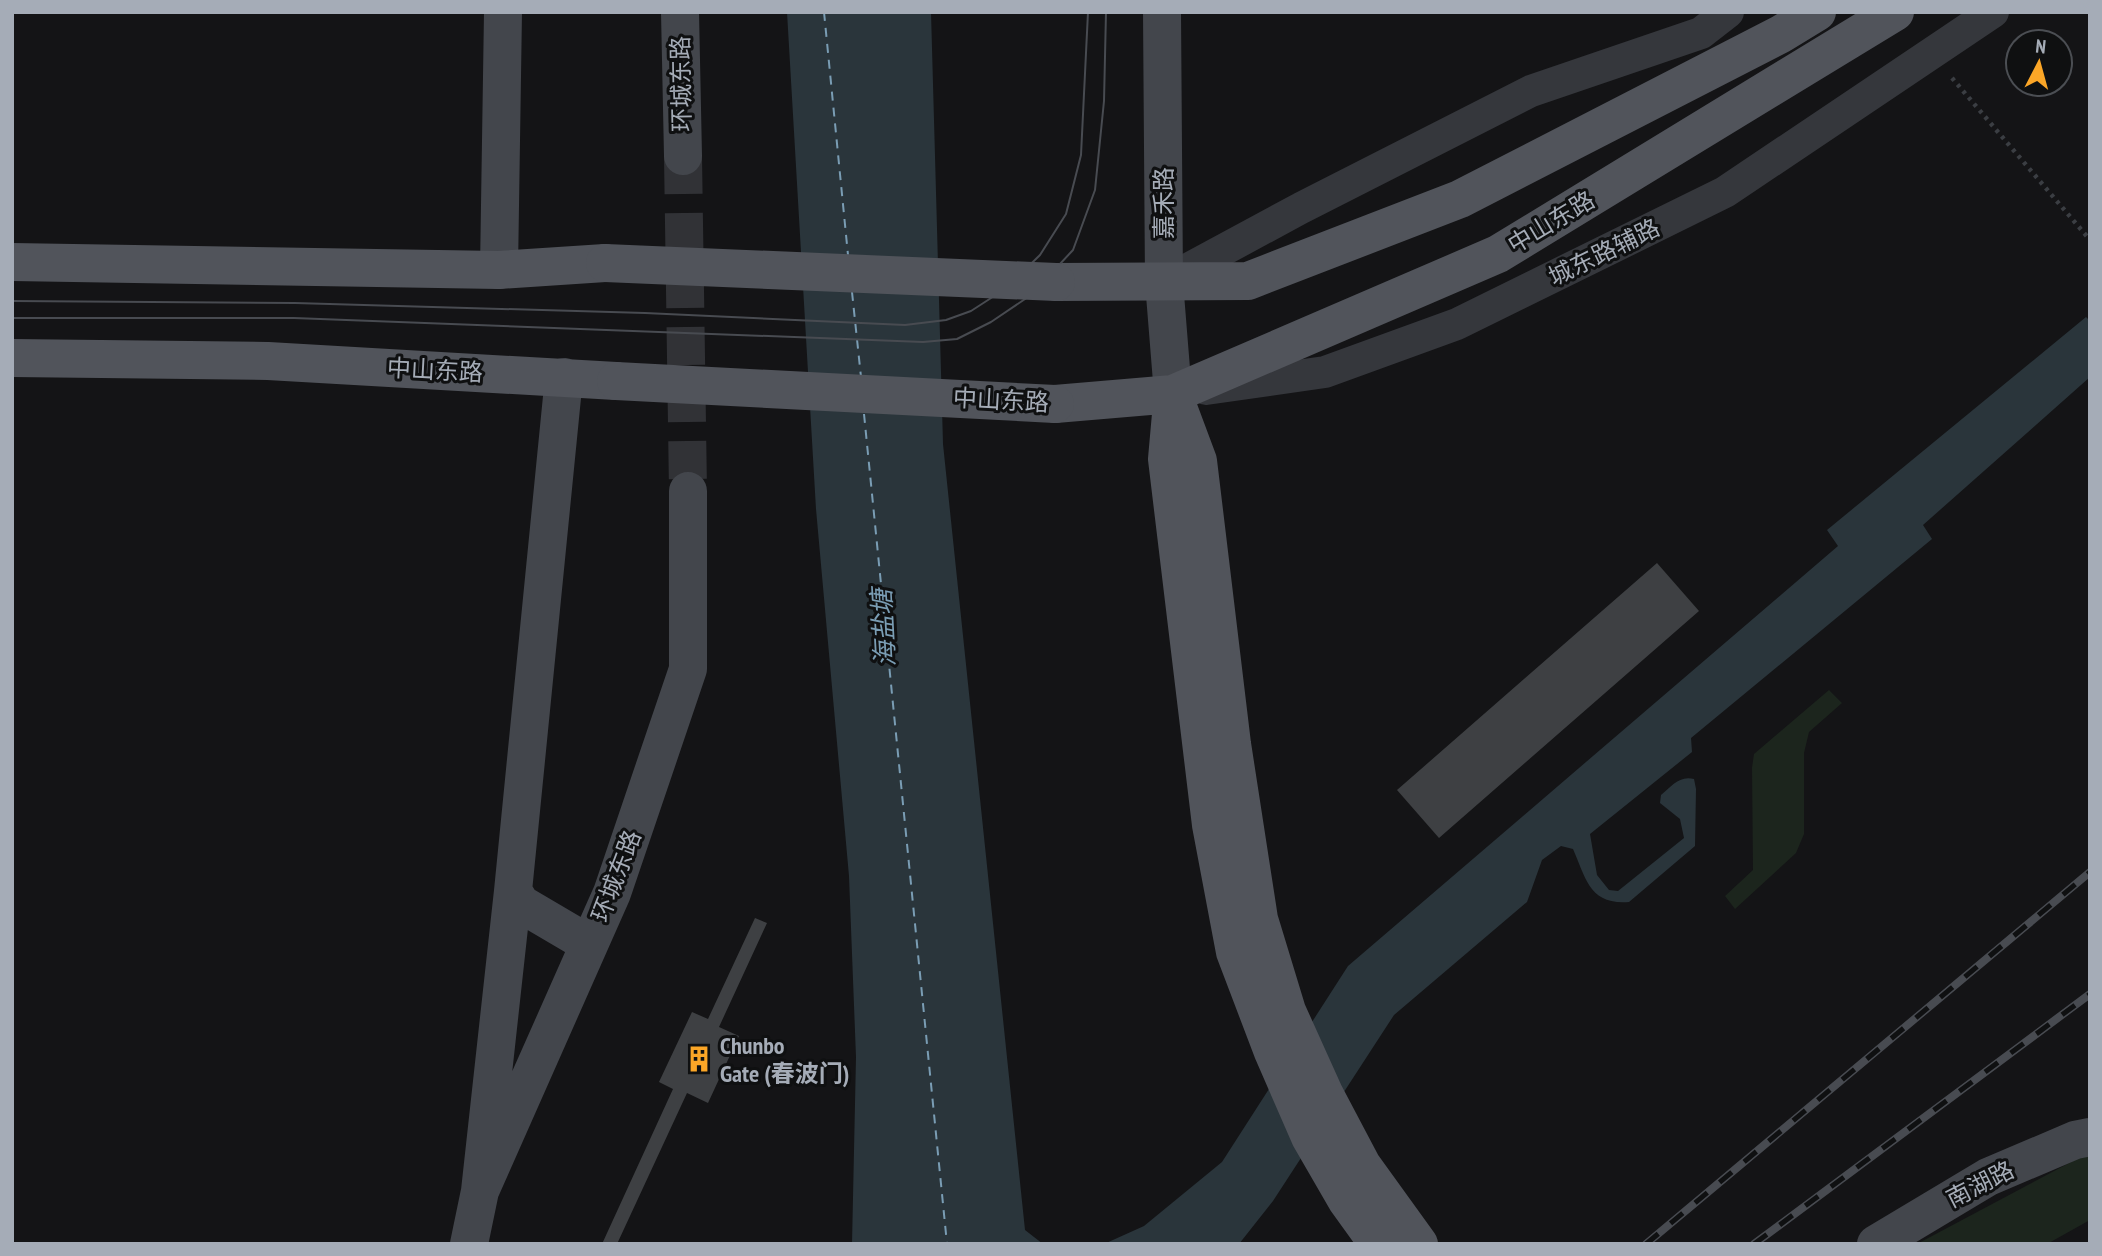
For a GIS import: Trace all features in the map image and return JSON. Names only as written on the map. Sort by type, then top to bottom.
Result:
[{"type":"main road","points":[[12,262],[499,270],[605,263],[1056,282],[1248,281],[1460,199],[1781,34],[1817,12]]},
{"type":"main road","name":"中山东路","points":[[12,358],[268,361],[1055,404],[1173,394],[1498,254],[1895,12]]},
{"type":"main road","points":[[1173,394],[1167,459],[1211,825],[1235,952],[1273,1052],[1310,1137],[1347,1201],[1378,1244]]},
{"type":"main road","points":[[1173,394],[1198,461],[1231,744],[1259,919],[1287,1011],[1324,1093],[1362,1165],[1419,1244]]},
{"type":"street","points":[[499,270],[503,12]]},
{"type":"street","name":"环城东路","points":[[680,12],[683,156]]},
{"type":"street","name":"嘉禾路","points":[[1162,12],[1164,282],[1173,394]]},
{"type":"street","points":[[1164,282],[1301,208],[1531,92],[1701,33],[1728,12]]},
{"type":"street","name":"城东路辅路","points":[[1173,394],[1325,372],[1457,324],[1725,192],[1993,12]]},
{"type":"street","points":[[480,1191],[564,377]]},
{"type":"street","name":"环城东路","points":[[469,1244],[480,1191],[612,893],[688,669],[688,491]]},
{"type":"street","points":[[513,891],[520,905],[589,944]]},
{"type":"street","name":"南湖路","points":[[1876,1244],[1988,1177],[2075,1140],[2090,1137]]},
{"type":"path","points":[[1932,53],[2090,240]]},
{"type":"shaded area","points":[[1829,690],[1842,703],[1809,732],[1804,753],[1804,834],[1796,853],[1735,909],[1725,896],[1753,870],[1754,754]]},
{"type":"shaded area","points":[[2090,1152],[2090,1220],[2047,1244],[1917,1244]]},
{"type":"water","name":"海盐塘","points":[[787,12],[931,12],[943,444],[1025,1230],[1043,1244],[852,1244],[856,1057],[849,876],[816,509]]},
{"type":"water","points":[[2086,317],[2090,321],[2090,377],[1923,525],[1932,539],[1691,738],[1692,752],[1590,834],[1597,875],[1609,890],[1618,891],[1684,838],[1680,819],[1660,803],[1661,795],[1672,785],[1689,778],[1694,779],[1696,789],[1695,846],[1629,902],[1616,902],[1597,894],[1586,879],[1573,849],[1561,846],[1542,860],[1527,902],[1394,1015],[1273,1201],[1239,1244],[1104,1244],[1144,1226],[1222,1162],[1348,966],[1838,546],[1827,530]]},
{"type":"building","points":[[1657,563],[1699,611],[1439,838],[1397,790]]},
{"type":"building","name":"Chunbo Gate (春波门)","points":[[755,918],[767,923],[719,1027],[739,1036],[708,1103],[687,1093],[617,1244],[602,1244],[673,1089],[659,1082],[692,1012],[708,1019]]},
{"type":"ferry route","points":[[824,12],[848,255]]},
{"type":"ferry route","points":[[852,292],[861,377]]},
{"type":"ferry route","points":[[864,414],[947,1244]]},
{"type":"tunnel","points":[[683,156],[688,491]]},
{"type":"tram line","points":[[12,301],[295,303],[645,313],[905,325],[946,320],[971,311],[1005,289],[1040,255],[1066,214],[1081,155],[1088,12]]},
{"type":"tram line","points":[[12,318],[294,318],[923,342],[957,339],[991,322],[1031,295],[1073,250],[1095,190],[1104,101],[1106,12]]},
{"type":"railway","points":[[1646,1244],[2090,872]]},
{"type":"railway","points":[[1754,1244],[2090,994]]},
{"type":"place","name":"Chunbo Gate (春波门)","points":[[699,1059]]}]
